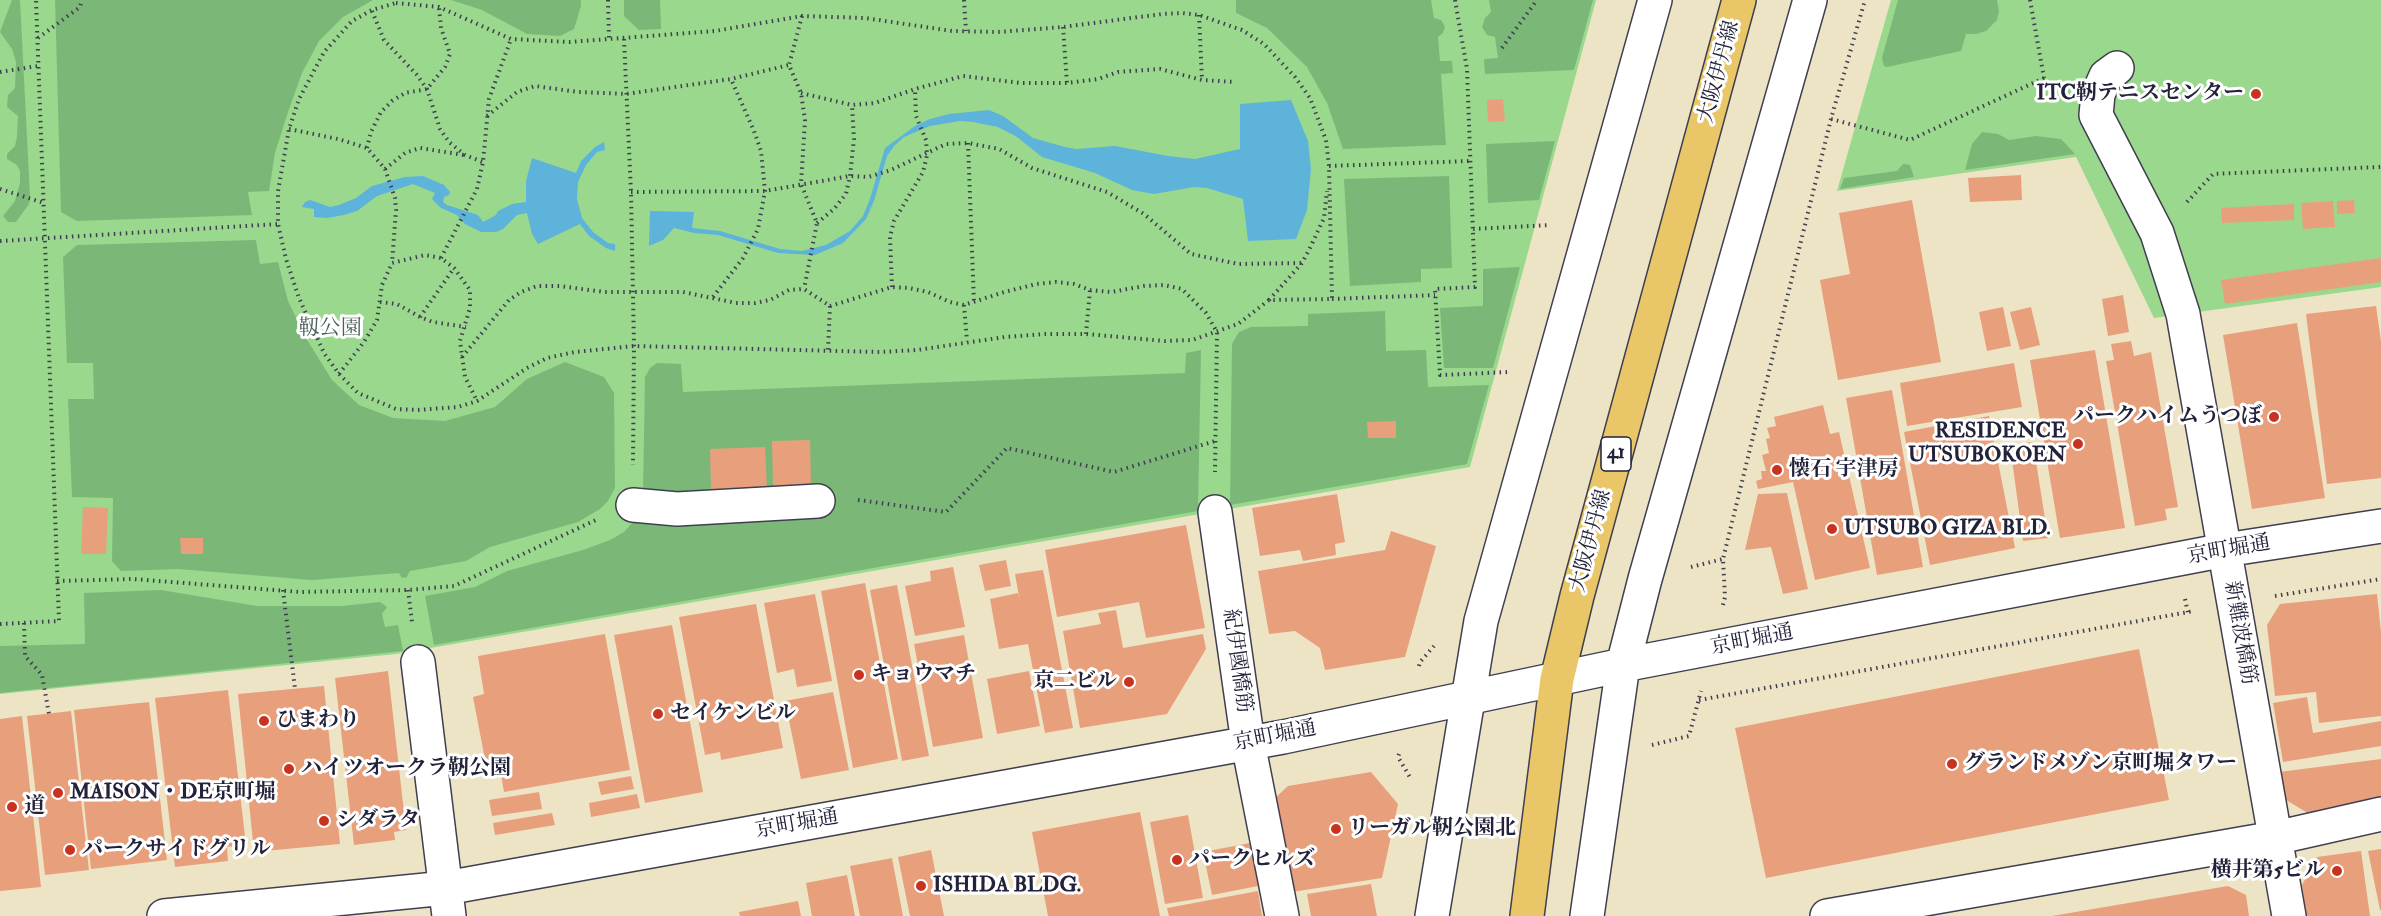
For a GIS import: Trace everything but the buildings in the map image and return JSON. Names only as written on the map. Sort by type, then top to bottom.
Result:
[{"type":"main road","name":"大阪伊丹線","points":[[1527,916],[1557,679],[1580,585],[1739,0]]},
{"type":"street","points":[[1432,916],[1481,621],[1655,0]]},
{"type":"street","points":[[1587,916],[1623,665],[1648,568],[1810,0]]},
{"type":"street","name":"新難波橋筋","points":[[2117,68],[2106,76],[2098,94],[2096,115],[2157,233],[2183,314],[2289,916]]},
{"type":"street","points":[[633,505],[677,509],[818,501]]},
{"type":"street","name":"紀伊國橋筋","points":[[1215,512],[1248,743],[1282,916]]},
{"type":"street","name":"京町堀通","points":[[164,916],[447,902],[1467,699],[1623,665],[2225,550],[2381,526]]},
{"type":"street","points":[[418,662],[447,902]]},
{"type":"street","points":[[1827,916],[2275,838],[2381,814]]},
{"type":"path","points":[[0,624],[59,621],[36,0]]},
{"type":"path","points":[[38,39],[80,7],[82,0]]},
{"type":"path","points":[[608,0],[609,39]]},
{"type":"path","points":[[964,0],[966,31]]},
{"type":"path","points":[[1455,0],[1467,69],[1475,287],[1435,289],[1440,375],[1516,372]]},
{"type":"path","points":[[1502,48],[1537,0]]},
{"type":"path","points":[[1733,602],[1725,597],[1723,559],[1831,119],[1865,0]]},
{"type":"path","points":[[1329,166],[1324,218],[1302,263],[1269,300],[1238,324],[1192,340],[1165,341],[1086,334],[1045,334],[967,341],[917,350],[880,352],[634,346],[575,352],[547,358],[477,400],[458,407],[437,409],[396,409],[358,393],[339,374],[324,353],[299,298],[286,259],[278,224],[278,191],[289,129],[299,99],[324,52],[352,21],[372,10],[396,3],[439,7],[511,39],[569,42],[715,31],[802,16],[865,18],[925,28],[998,32],[1064,27],[1182,13],[1199,15],[1242,30],[1264,44],[1287,68],[1310,98],[1326,140],[1329,166],[1332,299]]},
{"type":"path","points":[[367,148],[371,132],[381,112],[405,93],[427,89],[441,73],[450,54],[441,28],[439,7]]},
{"type":"path","points":[[372,10],[384,40],[427,89],[440,129],[449,142],[465,155]]},
{"type":"path","points":[[1199,15],[1202,80]]},
{"type":"path","points":[[802,16],[789,65],[801,93],[805,120],[801,184],[817,223],[804,289]]},
{"type":"path","points":[[1064,27],[1068,83]]},
{"type":"path","points":[[441,258],[477,189],[483,162],[489,99],[511,39]]},
{"type":"path","points":[[57,581],[144,580],[300,592],[408,590],[454,586],[633,505],[634,346],[631,192],[624,39]]},
{"type":"path","points":[[487,116],[518,92],[535,86],[578,92],[626,93],[731,79],[789,65]]},
{"type":"path","points":[[0,72],[38,66]]},
{"type":"path","points":[[801,93],[852,105],[875,103],[963,76],[1021,83],[1068,83],[1098,79],[1118,72],[1160,69],[1202,80],[1234,81]]},
{"type":"path","points":[[1831,119],[1910,140],[2044,78]]},
{"type":"path","points":[[713,297],[743,258],[758,229],[765,191],[761,151],[731,79]]},
{"type":"path","points":[[892,287],[890,237],[894,221],[923,172],[927,155],[926,140],[916,116],[915,89]]},
{"type":"path","points":[[817,223],[834,209],[846,194],[854,139],[852,105]]},
{"type":"path","points":[[289,129],[338,139],[367,148],[385,169],[395,198],[392,262],[382,285],[377,320],[371,332],[339,374]]},
{"type":"path","points":[[631,192],[765,191],[850,176],[868,177],[927,155],[946,144],[968,143],[999,149],[1032,168],[1107,192],[1144,214],[1191,254],[1238,264],[1302,263]]},
{"type":"path","points":[[968,143],[974,303]]},
{"type":"path","points":[[385,169],[405,153],[420,147],[465,155],[483,162]]},
{"type":"path","points":[[1329,166],[1470,161]]},
{"type":"path","points":[[2157,233],[2213,174],[2381,167]]},
{"type":"path","points":[[0,189],[44,202]]},
{"type":"path","points":[[0,241],[278,224]]},
{"type":"path","points":[[1473,229],[1556,225]]},
{"type":"path","points":[[392,262],[425,255],[441,258],[454,268],[470,290],[470,308],[460,341],[465,377],[477,400]]},
{"type":"path","points":[[420,317],[454,268]]},
{"type":"path","points":[[830,306],[892,287],[928,292],[950,302],[964,305],[1036,284],[1065,283],[1090,290],[1123,291],[1144,286],[1164,285],[1182,289],[1206,313],[1217,332],[1215,512]]},
{"type":"path","points":[[462,357],[509,300],[520,292],[537,286],[560,286],[603,292],[683,292],[735,303],[770,300],[789,290],[804,289],[830,306]]},
{"type":"path","points":[[1086,334],[1090,290]]},
{"type":"path","points":[[1269,300],[1436,295]]},
{"type":"path","points":[[380,302],[397,304],[420,317],[445,325],[466,327]]},
{"type":"path","points":[[964,305],[967,341]]},
{"type":"path","points":[[828,350],[830,306]]},
{"type":"path","points":[[818,501],[847,499],[946,512],[1007,448],[1114,472],[1215,441]]},
{"type":"path","points":[[1699,700],[2234,602],[2381,579]]},
{"type":"path","points":[[283,590],[295,689]]},
{"type":"path","points":[[24,623],[25,656],[42,675],[49,714]]},
{"type":"path","points":[[1649,746],[1689,736]]},
{"type":"path","points":[[1398,757],[1416,787]]},
{"type":"green space","name":"靱公園","points":[[0,0],[1596,0],[1470,467],[396,654],[0,694]]},
{"type":"green space","points":[[12,0],[20,0],[30,197],[29,204],[16,222],[8,222],[3,216],[15,201],[20,183],[20,171],[17,165],[7,159],[7,154],[15,146],[17,137],[18,116],[7,107],[8,95],[15,88],[16,62],[12,49],[0,32]]},
{"type":"green space","points":[[55,0],[373,0],[343,17],[319,41],[302,73],[288,112],[275,153],[269,191],[248,192],[252,215],[77,221],[61,212]]},
{"type":"green space","points":[[451,0],[581,0],[581,6],[574,29],[560,36],[527,34],[482,10]]},
{"type":"green space","points":[[624,0],[660,0],[661,29],[639,30],[624,16]]},
{"type":"green space","points":[[1236,0],[1431,0],[1434,18],[1441,20],[1445,27],[1443,33],[1438,37],[1440,61],[1452,61],[1453,73],[1441,74],[1446,145],[1343,149],[1327,103],[1307,67],[1267,28],[1236,13]]},
{"type":"green space","points":[[1489,0],[1593,0],[1574,70],[1485,74],[1484,59],[1498,58],[1495,37],[1487,35],[1482,27],[1485,18],[1491,12]]},
{"type":"green space","points":[[1891,0],[2381,0],[2381,287],[2154,318],[2076,157],[1837,191]]},
{"type":"green space","points":[[1898,0],[1997,0],[1999,11],[1997,20],[1986,31],[1966,34],[1961,51],[1887,67],[1884,66],[1882,58]]},
{"type":"green space","points":[[1982,132],[1998,134],[2009,140],[2036,136],[2061,139],[2075,154],[1965,170],[1972,144]]},
{"type":"green space","points":[[1555,141],[1539,200],[1488,203],[1486,144]]},
{"type":"green space","points":[[1903,164],[1910,165],[1914,177],[1840,189],[1844,178],[1897,171]]},
{"type":"green space","points":[[1449,176],[1452,268],[1421,269],[1421,282],[1350,286],[1344,179]]},
{"type":"green space","points":[[256,240],[260,264],[278,262],[288,301],[306,338],[332,380],[359,405],[393,418],[445,421],[495,407],[527,379],[565,362],[604,377],[614,393],[615,488],[608,501],[600,509],[578,522],[490,547],[466,561],[410,571],[406,578],[401,577],[399,573],[312,580],[178,569],[121,571],[112,561],[113,498],[72,497],[68,399],[94,399],[93,363],[67,363],[63,257],[77,245]]},
{"type":"green space","points":[[1520,267],[1493,368],[1444,368],[1440,308],[1483,306],[1483,269]]},
{"type":"green space","points":[[1385,311],[1386,351],[1426,350],[1428,387],[1489,385],[1467,464],[1230,505],[1232,344],[1239,332],[1251,327],[1308,326],[1308,314]]},
{"type":"green space","points":[[1201,350],[1198,511],[434,645],[425,596],[475,587],[507,571],[583,550],[610,540],[624,532],[633,522],[664,525],[663,492],[643,491],[645,377],[650,368],[657,363],[681,364],[683,392],[1185,373],[1186,353]]},
{"type":"green space","points":[[161,590],[257,606],[342,606],[380,602],[387,607],[382,614],[385,627],[398,625],[403,651],[0,693],[0,646],[85,644],[84,593]]},
{"type":"water","points":[[1291,100],[1308,141],[1311,169],[1307,210],[1296,239],[1248,241],[1243,199],[1207,188],[1194,187],[1154,194],[1132,190],[1095,173],[1042,157],[1017,137],[998,127],[960,121],[930,126],[904,137],[894,146],[887,156],[874,201],[866,219],[843,243],[815,255],[778,253],[718,235],[674,228],[663,240],[649,246],[650,211],[694,212],[692,228],[720,231],[780,249],[802,251],[826,245],[850,231],[863,216],[885,148],[915,126],[949,114],[989,110],[1003,116],[1033,138],[1065,147],[1076,149],[1115,146],[1195,159],[1240,149],[1240,104]]},
{"type":"water","points":[[604,142],[605,150],[597,152],[586,165],[578,182],[577,199],[582,218],[593,232],[608,243],[615,244],[615,251],[606,248],[589,236],[580,224],[538,244],[532,234],[527,213],[517,215],[503,229],[496,232],[481,232],[465,224],[457,215],[441,208],[432,199],[435,193],[413,184],[377,196],[357,211],[344,215],[327,218],[314,217],[314,209],[302,207],[310,200],[330,207],[339,205],[356,198],[372,186],[405,177],[423,176],[444,185],[450,192],[444,197],[443,202],[478,215],[483,222],[512,204],[526,202],[526,181],[532,158],[576,173],[581,161],[595,147]]},
{"type":"place","name":"ITC靭テニスセンター","points":[[2256,94]]},
{"type":"place","name":"パークハイムうつぼ","points":[[2274,417]]},
{"type":"place","name":"RESIDENCE UTSUBOKOEN","points":[[2078,444]]},
{"type":"place","name":"懐石 宇津房","points":[[1777,470]]},
{"type":"place","name":"UTSUBO GIZA BLD.","points":[[1832,529]]},
{"type":"place","name":"キョウマチ","points":[[859,675]]},
{"type":"place","name":"京二ビル","points":[[1129,682]]},
{"type":"place","name":"セイケンビル","points":[[658,714]]},
{"type":"place","name":"ひまわり","points":[[264,721]]},
{"type":"place","name":"グランドメゾン京町堀タワー","points":[[1952,764]]},
{"type":"place","name":"ハイツオークラ靭公園","points":[[289,769]]},
{"type":"place","name":"MAISON・DE京町堀","points":[[58,793]]},
{"type":"place","name":"道","points":[[12,807]]},
{"type":"place","name":"シダラタ","points":[[324,821]]},
{"type":"place","name":"リーガル靭公園北","points":[[1336,829]]},
{"type":"place","name":"パークサイドグリル","points":[[70,850]]},
{"type":"place","name":"パークヒルズ","points":[[1177,860]]},
{"type":"place","name":"横井第5ビル","points":[[2337,871]]},
{"type":"place","name":"ISHIDA BLDG.","points":[[921,886]]}]
